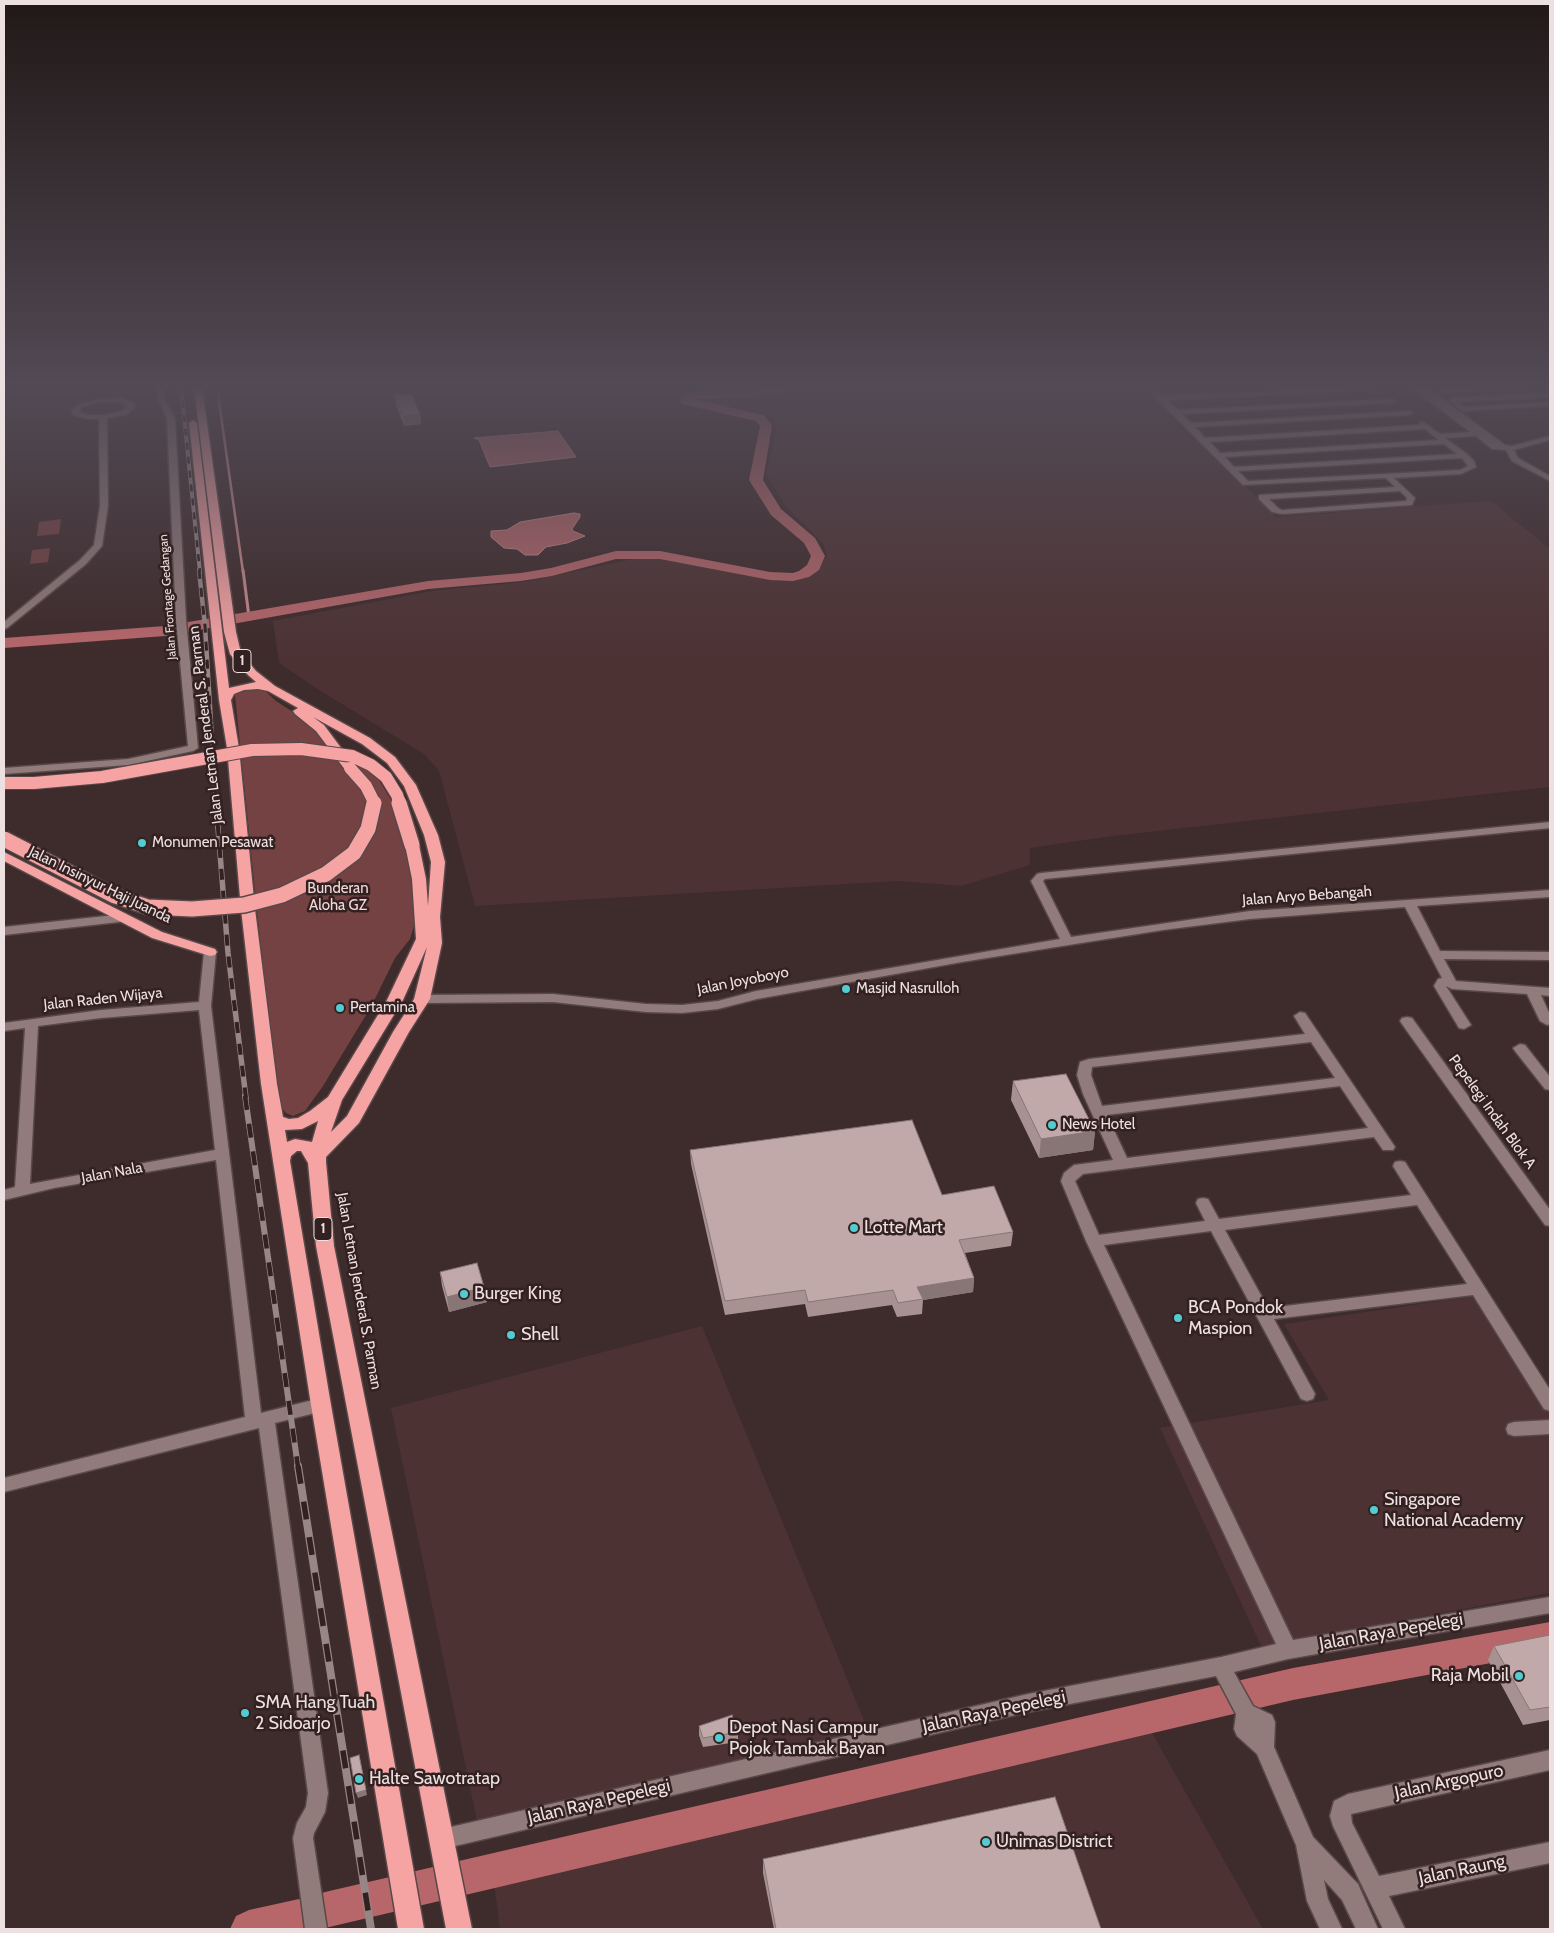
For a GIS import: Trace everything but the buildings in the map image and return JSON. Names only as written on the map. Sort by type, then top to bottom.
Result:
[{"type":"highway","name":"Jalan Letnan Jenderal S. Parman","points":[[201,477],[223,621],[236,654],[252,673],[274,690],[366,741],[390,760],[410,785],[431,835],[438,862],[434,915],[395,1000],[334,1100],[322,1132],[317,1158],[325,1246],[457,1919]]},
{"type":"highway","name":"Jalan Letnan Jenderal S. Parman","points":[[208,477],[223,621],[225,700],[233,748],[248,909],[281,1166],[410,1923]]},
{"type":"highway","points":[[4,839],[115,896],[148,907],[192,910],[244,905],[282,895],[326,874],[354,853],[368,829],[375,805],[366,786],[320,728],[274,690],[258,685],[242,687],[229,692],[225,700]]},
{"type":"highway","points":[[4,783],[34,783],[102,777],[252,750],[301,748],[352,756],[371,765],[386,777],[397,795],[412,845],[419,879],[422,939]]},
{"type":"highway","name":"Jalan Insinyur Haji Juanda","points":[[4,856],[157,935],[210,952]]},
{"type":"highway","points":[[281,1166],[283,1154],[295,1145],[306,1146],[317,1158],[353,1119],[401,1032],[422,999],[435,943],[434,915]]},
{"type":"highway","points":[[275,1120],[288,1125],[302,1122],[316,1115],[334,1100]]},
{"type":"street","points":[[4,626],[83,562],[98,546],[104,506],[104,477]]},
{"type":"street","name":"Jalan Frontage Gedangan","points":[[4,771],[128,762],[193,748],[181,620],[174,477]]},
{"type":"street","points":[[1240,477],[1278,512],[1410,503],[1411,498],[1389,477]]},
{"type":"street","points":[[1246,483],[1348,477]]},
{"type":"street","points":[[1262,497],[1402,489]]},
{"type":"street","points":[[1067,941],[1037,881],[1038,878],[1550,825]]},
{"type":"street","name":"Jalan Aryo Bebangah","points":[[1067,941],[1250,915],[1410,905],[1550,893]]},
{"type":"street","points":[[1410,905],[1451,984]]},
{"type":"street","points":[[4,931],[124,918]]},
{"type":"street","name":"Jalan Joyoboyo","points":[[422,999],[553,998],[646,1008],[718,1005],[756,995],[874,973],[1067,941]]},
{"type":"street","points":[[210,952],[205,1006],[222,1154],[260,1421],[318,1793],[315,1812],[304,1830],[303,1838],[316,1929]]},
{"type":"street","points":[[1437,955],[1550,956]]},
{"type":"street","points":[[1464,1025],[1440,986],[1442,982],[1550,992]]},
{"type":"street","points":[[1532,991],[1547,1021]]},
{"type":"street","name":"Jalan Raden Wijaya","points":[[4,1027],[101,1014],[205,1006]]},
{"type":"street","points":[[1300,1016],[1388,1147]]},
{"type":"street","name":"Pepelegi Indah Blok A","points":[[1407,1021],[1550,1221]]},
{"type":"street","points":[[22,1191],[32,1023]]},
{"type":"street","points":[[1122,1163],[1090,1094],[1084,1075],[1085,1066],[1089,1063],[1314,1037]]},
{"type":"street","points":[[1520,1048],[1550,1086]]},
{"type":"street","points":[[1099,1111],[1344,1081]]},
{"type":"street","points":[[1288,1650],[1094,1241],[1070,1187],[1069,1177],[1078,1169],[1378,1132]]},
{"type":"street","name":"Jalan Nala","points":[[4,1196],[54,1184],[222,1154]]},
{"type":"street","points":[[1400,1166],[1550,1404]]},
{"type":"street","points":[[1094,1241],[1421,1198]]},
{"type":"street","points":[[1203,1203],[1307,1394]]},
{"type":"street","points":[[1265,1314],[1478,1289]]},
{"type":"street","points":[[4,1485],[321,1405]]},
{"type":"street","points":[[1514,1429],[1550,1427]]},
{"type":"street","name":"Jalan Raya Pepelegi","points":[[442,1839],[1028,1703],[1224,1672],[1288,1650],[1444,1622],[1550,1606]]},
{"type":"street","points":[[1224,1672],[1245,1711],[1244,1729],[1264,1747],[1306,1844],[1318,1901],[1330,1929]]},
{"type":"street","name":"Jalan Argopuro","points":[[1375,1888],[1343,1826],[1340,1816],[1341,1808],[1348,1804],[1550,1760]]},
{"type":"street","points":[[1306,1844],[1350,1892],[1367,1929]]},
{"type":"street","name":"Jalan Raung","points":[[1375,1888],[1550,1852]]},
{"type":"street","points":[[1375,1888],[1394,1929]]},
{"type":"shaded area","points":[[768,477],[1237,477],[1276,517],[1491,501],[1550,549],[1550,787],[1113,836],[1030,848],[1030,865],[961,886],[898,881],[475,906],[439,771],[424,754],[319,690],[279,663],[273,621],[433,591],[523,582],[643,557],[672,559],[760,575],[794,577],[811,574],[827,556],[823,543],[787,508]]},
{"type":"shaded area","points":[[574,513],[580,514],[580,517],[572,529],[585,536],[567,543],[546,547],[538,555],[525,555],[517,549],[504,548],[491,537],[491,531],[507,530],[520,522]]},
{"type":"shaded area","name":"Singapore National Academy","points":[[1482,1295],[1550,1400],[1550,1593],[1261,1646],[1160,1428],[1329,1400],[1284,1324]]},
{"type":"shaded area","points":[[702,1326],[868,1730],[477,1821],[391,1408]]},
{"type":"shaded area","points":[[1152,1733],[1263,1929],[500,1929],[494,1882]]},
{"type":"green space","points":[[61,519],[59,534],[37,536],[39,522]]},
{"type":"green space","points":[[50,548],[48,562],[30,564],[32,550]]},
{"type":"green space","name":"Bunderan Aloha GZ","points":[[242,689],[263,689],[379,780],[401,816],[416,876],[418,913],[410,939],[395,958],[372,1005],[323,1086],[305,1111],[293,1116],[286,1113],[281,1107],[264,979],[235,695]]},
{"type":"waterway","points":[[230,477],[243,572]]},
{"type":"waterway","points":[[4,643],[165,631],[428,585],[521,577],[552,572],[616,555],[660,555],[770,576],[793,577],[804,574],[814,567],[818,556],[810,541],[776,512],[756,480],[757,477]]},
{"type":"waterway","points":[[243,570],[249,617]]},
{"type":"waterway","points":[[325,1910],[1293,1684],[1550,1637]]},
{"type":"waterway","points":[[249,1929],[299,1917]]},
{"type":"railway","points":[[190,477],[200,572]]},
{"type":"railway","points":[[199,570],[205,626],[216,804]]},
{"type":"railway","points":[[216,803],[228,953],[246,1098]]},
{"type":"railway","points":[[245,1096],[298,1467]]},
{"type":"railway","points":[[298,1466],[371,1929]]},
{"type":"place","name":"Monumen Pesawat","points":[[142,843]]},
{"type":"place","name":"Masjid Nasrulloh","points":[[846,989]]},
{"type":"place","name":"Pertamina","points":[[340,1008]]},
{"type":"place","name":"News Hotel","points":[[1052,1125]]},
{"type":"place","name":"Lotte Mart","points":[[854,1228]]},
{"type":"place","name":"Burger King","points":[[464,1294]]},
{"type":"place","name":"BCA Pondok Maspion","points":[[1178,1318]]},
{"type":"place","name":"Shell","points":[[511,1335]]},
{"type":"place","name":"Singapore National Academy","points":[[1374,1510]]},
{"type":"place","name":"Raja Mobil","points":[[1519,1676]]},
{"type":"place","name":"SMA Hang Tuah 2 Sidoarjo","points":[[245,1713]]},
{"type":"place","name":"Depot Nasi Campur Pojok Tambak Bayan","points":[[719,1738]]},
{"type":"place","name":"Halte Sawotratap","points":[[359,1779]]},
{"type":"place","name":"Unimas District","points":[[986,1842]]}]
